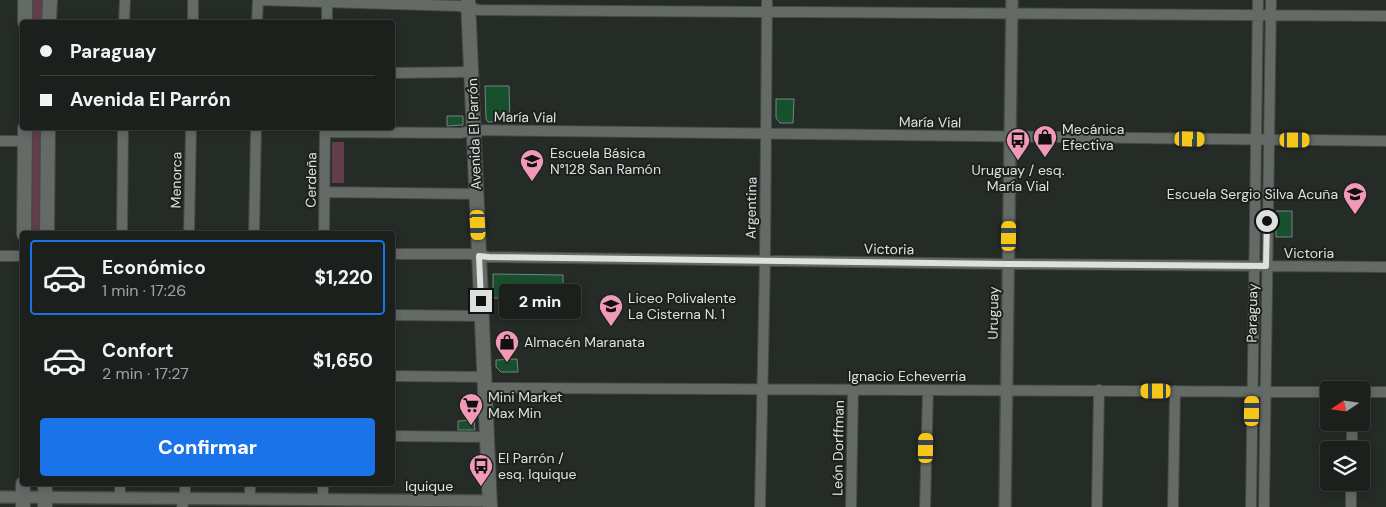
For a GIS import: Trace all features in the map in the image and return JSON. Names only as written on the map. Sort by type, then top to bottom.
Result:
[{"type":"main road","points":[[25,0],[25,20]]},
{"type":"main road","points":[[49,20],[50,0]]},
{"type":"main road","name":"Avenida El Parrón","points":[[468,4],[490,504]]},
{"type":"main road","points":[[47,231],[48,130]]},
{"type":"main road","points":[[24,231],[25,134]]},
{"type":"street","points":[[45,0],[59,0]]},
{"type":"street","points":[[124,0],[124,20]]},
{"type":"street","points":[[192,20],[193,0]]},
{"type":"street","points":[[257,20],[259,0],[459,6],[468,4],[479,10],[1386,16]]},
{"type":"street","name":"Argentina","points":[[760,507],[765,260],[767,0]]},
{"type":"street","name":"Uruguay","points":[[1005,507],[1012,0]]},
{"type":"street","name":"Paraguay","points":[[1251,507],[1258,0]]},
{"type":"street","name":"Paraguay","points":[[1264,507],[1271,0]]},
{"type":"street","points":[[326,20],[327,1]]},
{"type":"street","points":[[395,72],[471,72]]},
{"type":"street","points":[[122,231],[123,130]]},
{"type":"street","name":"Menorca","points":[[189,231],[191,130]]},
{"type":"street","points":[[254,231],[256,130]]},
{"type":"street","name":"María Vial","points":[[325,130],[461,133],[474,130],[1386,140]]},
{"type":"street","name":"Cerdeña","points":[[324,231],[325,130]]},
{"type":"street","points":[[0,141],[25,134]]},
{"type":"street","points":[[325,192],[476,194]]},
{"type":"street","name":"Victoria","points":[[395,254],[1008,264],[1386,266]]},
{"type":"street","points":[[0,256],[20,256]]},
{"type":"street","points":[[395,315],[482,316]]},
{"type":"street","name":"Ignacio Echeverria","points":[[395,376],[484,382],[762,389],[1320,392]]},
{"type":"street","name":"León Dorffman","points":[[851,507],[853,389]]},
{"type":"street","points":[[925,507],[928,390]]},
{"type":"street","points":[[1097,507],[1099,390]]},
{"type":"street","points":[[1173,507],[1175,391]]},
{"type":"street","points":[[1370,392],[1386,392]]},
{"type":"street","points":[[395,436],[487,437]]},
{"type":"street","points":[[120,486],[120,498]]},
{"type":"street","points":[[183,503],[185,486]]},
{"type":"street","points":[[250,486],[250,499]]},
{"type":"street","points":[[324,486],[331,502]]},
{"type":"street","points":[[1351,491],[1351,507]]},
{"type":"street","name":"Iquique","points":[[0,497],[120,498],[183,503],[217,503],[250,499],[490,504]]},
{"type":"shaded area","points":[[29,0],[45,0],[45,20],[30,20]]},
{"type":"shaded area","points":[[29,130],[45,130],[44,231],[29,231]]},
{"type":"shaded area","points":[[332,142],[344,142],[344,183],[332,183]]},
{"type":"building","points":[[485,86],[509,86],[510,121],[488,122],[486,119]]},
{"type":"building","points":[[776,99],[794,99],[793,123],[780,123],[776,118]]},
{"type":"building","points":[[447,116],[463,116],[463,125],[447,126]]},
{"type":"building","points":[[1276,211],[1292,211],[1292,237],[1276,237]]},
{"type":"building","points":[[493,274],[563,275],[563,313],[541,313],[541,305],[533,298],[493,298]]},
{"type":"building","name":"Almacén Maranata","points":[[517,359],[518,372],[501,372],[496,367],[496,360]]},
{"type":"building","points":[[474,420],[475,430],[458,430],[458,421]]},
{"type":"place","name":"Mecánica Efectiva","points":[[1045,158]]},
{"type":"place","name":"Uruguay / esq. María Vial","points":[[1018,161]]},
{"type":"place","name":"Escuela Básica N°128 San Ramón","points":[[532,182]]},
{"type":"place","name":"Escuela Sergio Silva Acuña","points":[[1355,215]]},
{"type":"place","name":"Liceo Polivalente La Cisterna N. 1","points":[[611,327]]},
{"type":"place","name":"Almacén Maranata","points":[[507,363]]},
{"type":"place","name":"Mini Market Max Min","points":[[471,426]]},
{"type":"place","name":"El Parrón / esq. Iquique","points":[[481,487]]},
{"type":"route","points":[[481,301],[479,256],[1266,266],[1267,221]]}]
